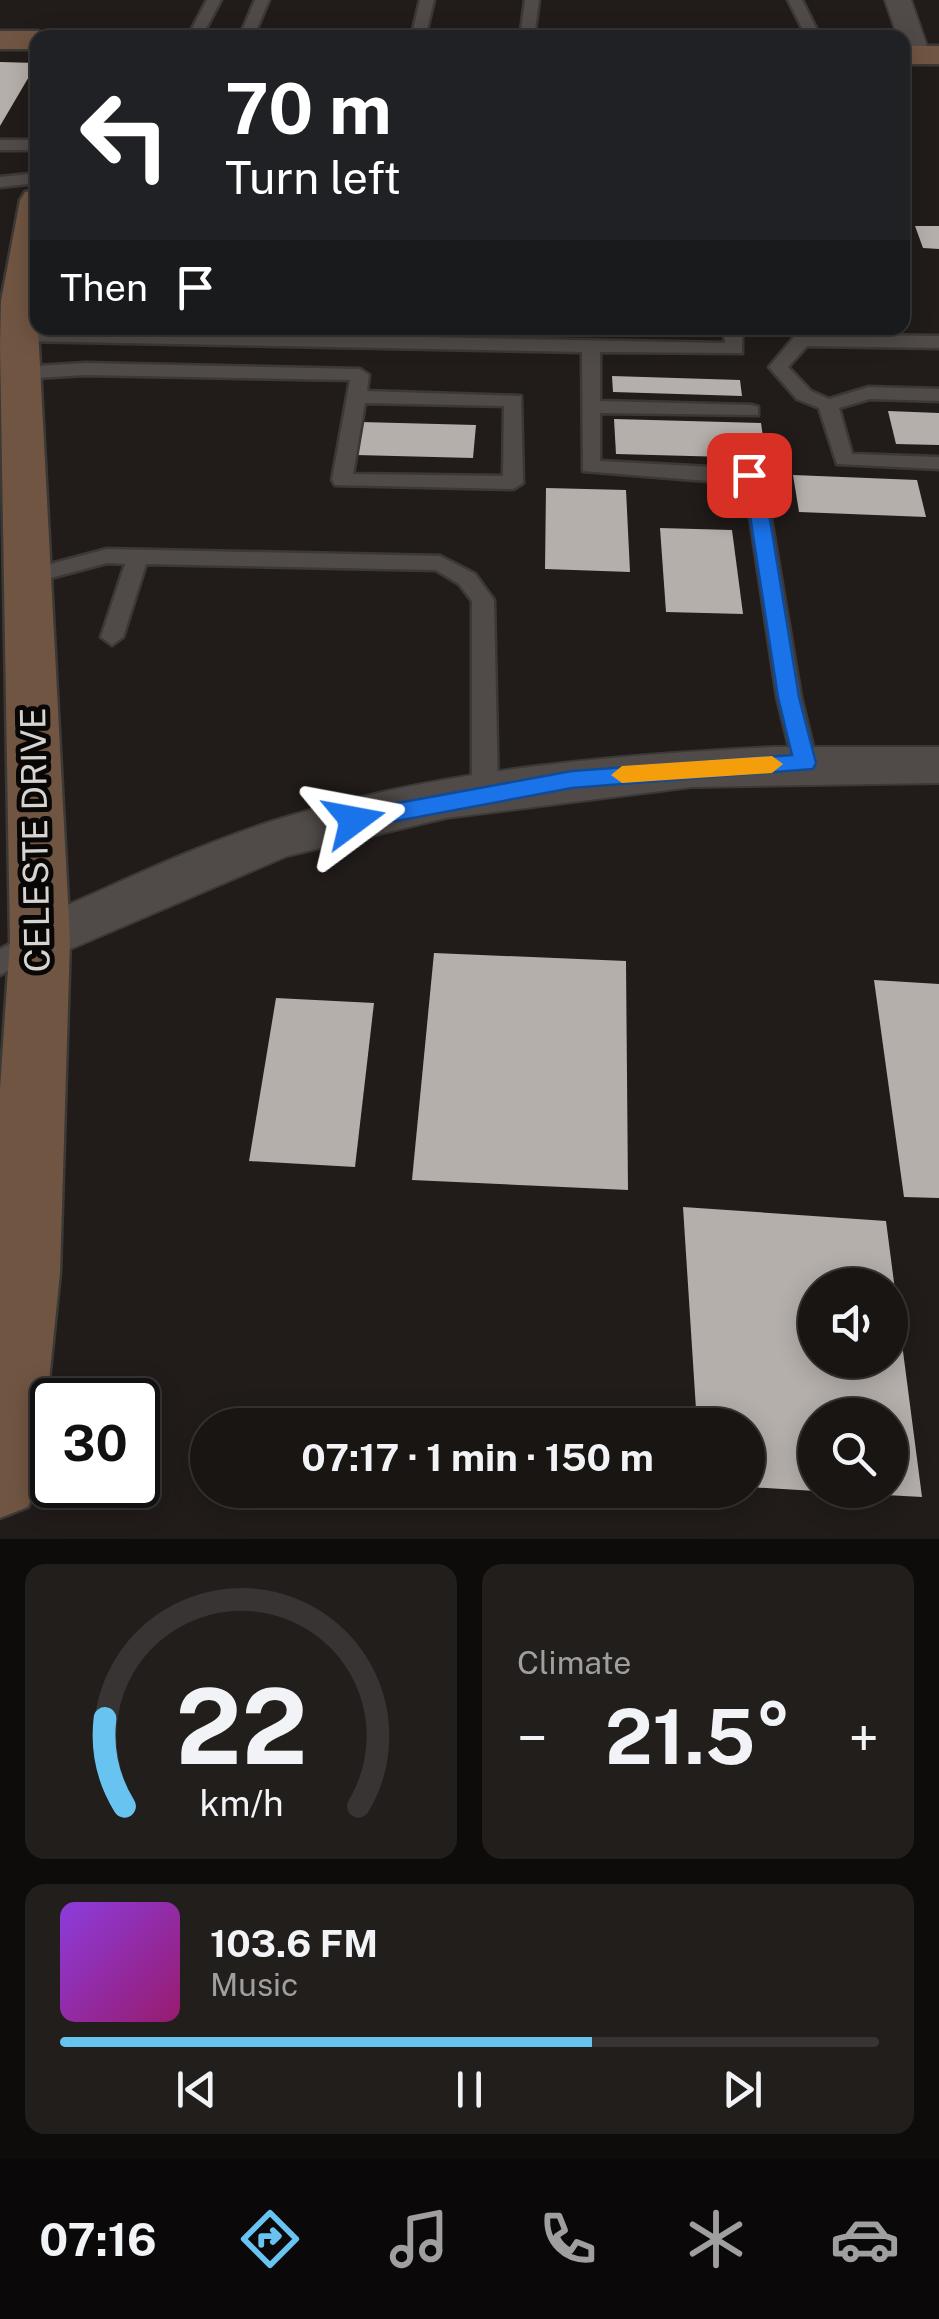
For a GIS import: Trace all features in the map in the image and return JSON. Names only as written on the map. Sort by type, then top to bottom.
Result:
[{"type":"street","points":[[898,0],[920,55]]},
{"type":"street","points":[[0,40],[30,40]]},
{"type":"street","name":"CELESTE DRIVE","points":[[1,1465],[24,1273],[18,1078],[16,691],[28,577],[14,318],[30,239]]},
{"type":"street","points":[[20,952],[280,838],[485,794],[572,779],[805,763],[939,765]]},
{"type":"lane","points":[[198,30],[214,0]]},
{"type":"lane","points":[[249,30],[262,0]]},
{"type":"lane","points":[[420,30],[427,0]]},
{"type":"lane","points":[[529,30],[532,0]]},
{"type":"lane","points":[[795,0],[810,30]]},
{"type":"lane","points":[[0,144],[30,145]]},
{"type":"lane","points":[[0,182],[30,179]]},
{"type":"lane","points":[[38,335],[85,369],[360,374],[356,397],[342,480],[513,483],[514,400],[356,397]]},
{"type":"lane","points":[[391,335],[591,344],[650,337],[735,349],[734,335]]},
{"type":"lane","points":[[939,342],[802,340],[778,367],[804,395],[828,405],[869,393],[939,395]]},
{"type":"lane","points":[[591,344],[590,467],[749,475],[755,483],[788,697],[805,763]]},
{"type":"lane","points":[[828,405],[844,460],[939,463]]},
{"type":"lane","points":[[590,406],[751,411]]},
{"type":"lane","points":[[28,577],[107,556],[440,564],[467,580],[483,600],[485,794]]},
{"type":"lane","points":[[112,637],[138,556]]},
{"type":"building","points":[[0,62],[30,63],[30,75],[0,126]]},
{"type":"building","points":[[915,226],[939,226],[939,249],[923,248]]},
{"type":"building","points":[[612,376],[740,380],[742,396],[613,392]]},
{"type":"building","points":[[888,411],[939,413],[939,445],[896,444]]},
{"type":"building","points":[[614,419],[761,423],[766,458],[616,454]]},
{"type":"building","points":[[361,422],[476,425],[473,458],[356,455]]},
{"type":"building","points":[[793,475],[917,480],[926,517],[799,512]]},
{"type":"building","points":[[546,488],[626,490],[630,572],[545,569]]},
{"type":"building","points":[[660,528],[732,530],[743,614],[666,612]]},
{"type":"building","points":[[434,953],[626,961],[628,1190],[412,1180]]},
{"type":"building","points":[[874,980],[939,984],[939,1198],[904,1197]]},
{"type":"building","points":[[276,998],[374,1003],[355,1167],[249,1161]]},
{"type":"building","points":[[683,1207],[886,1221],[892,1268],[798,1268],[798,1378],[906,1378],[922,1497],[908,1496],[908,1398],[798,1398],[798,1490],[765,1488],[765,1408],[696,1408]]},
{"type":"slow traffic","points":[[622,775],[772,764]]},
{"type":"route","points":[[354,820],[427,803],[572,779],[715,766],[805,763],[788,697],[755,483],[749,475]]}]
